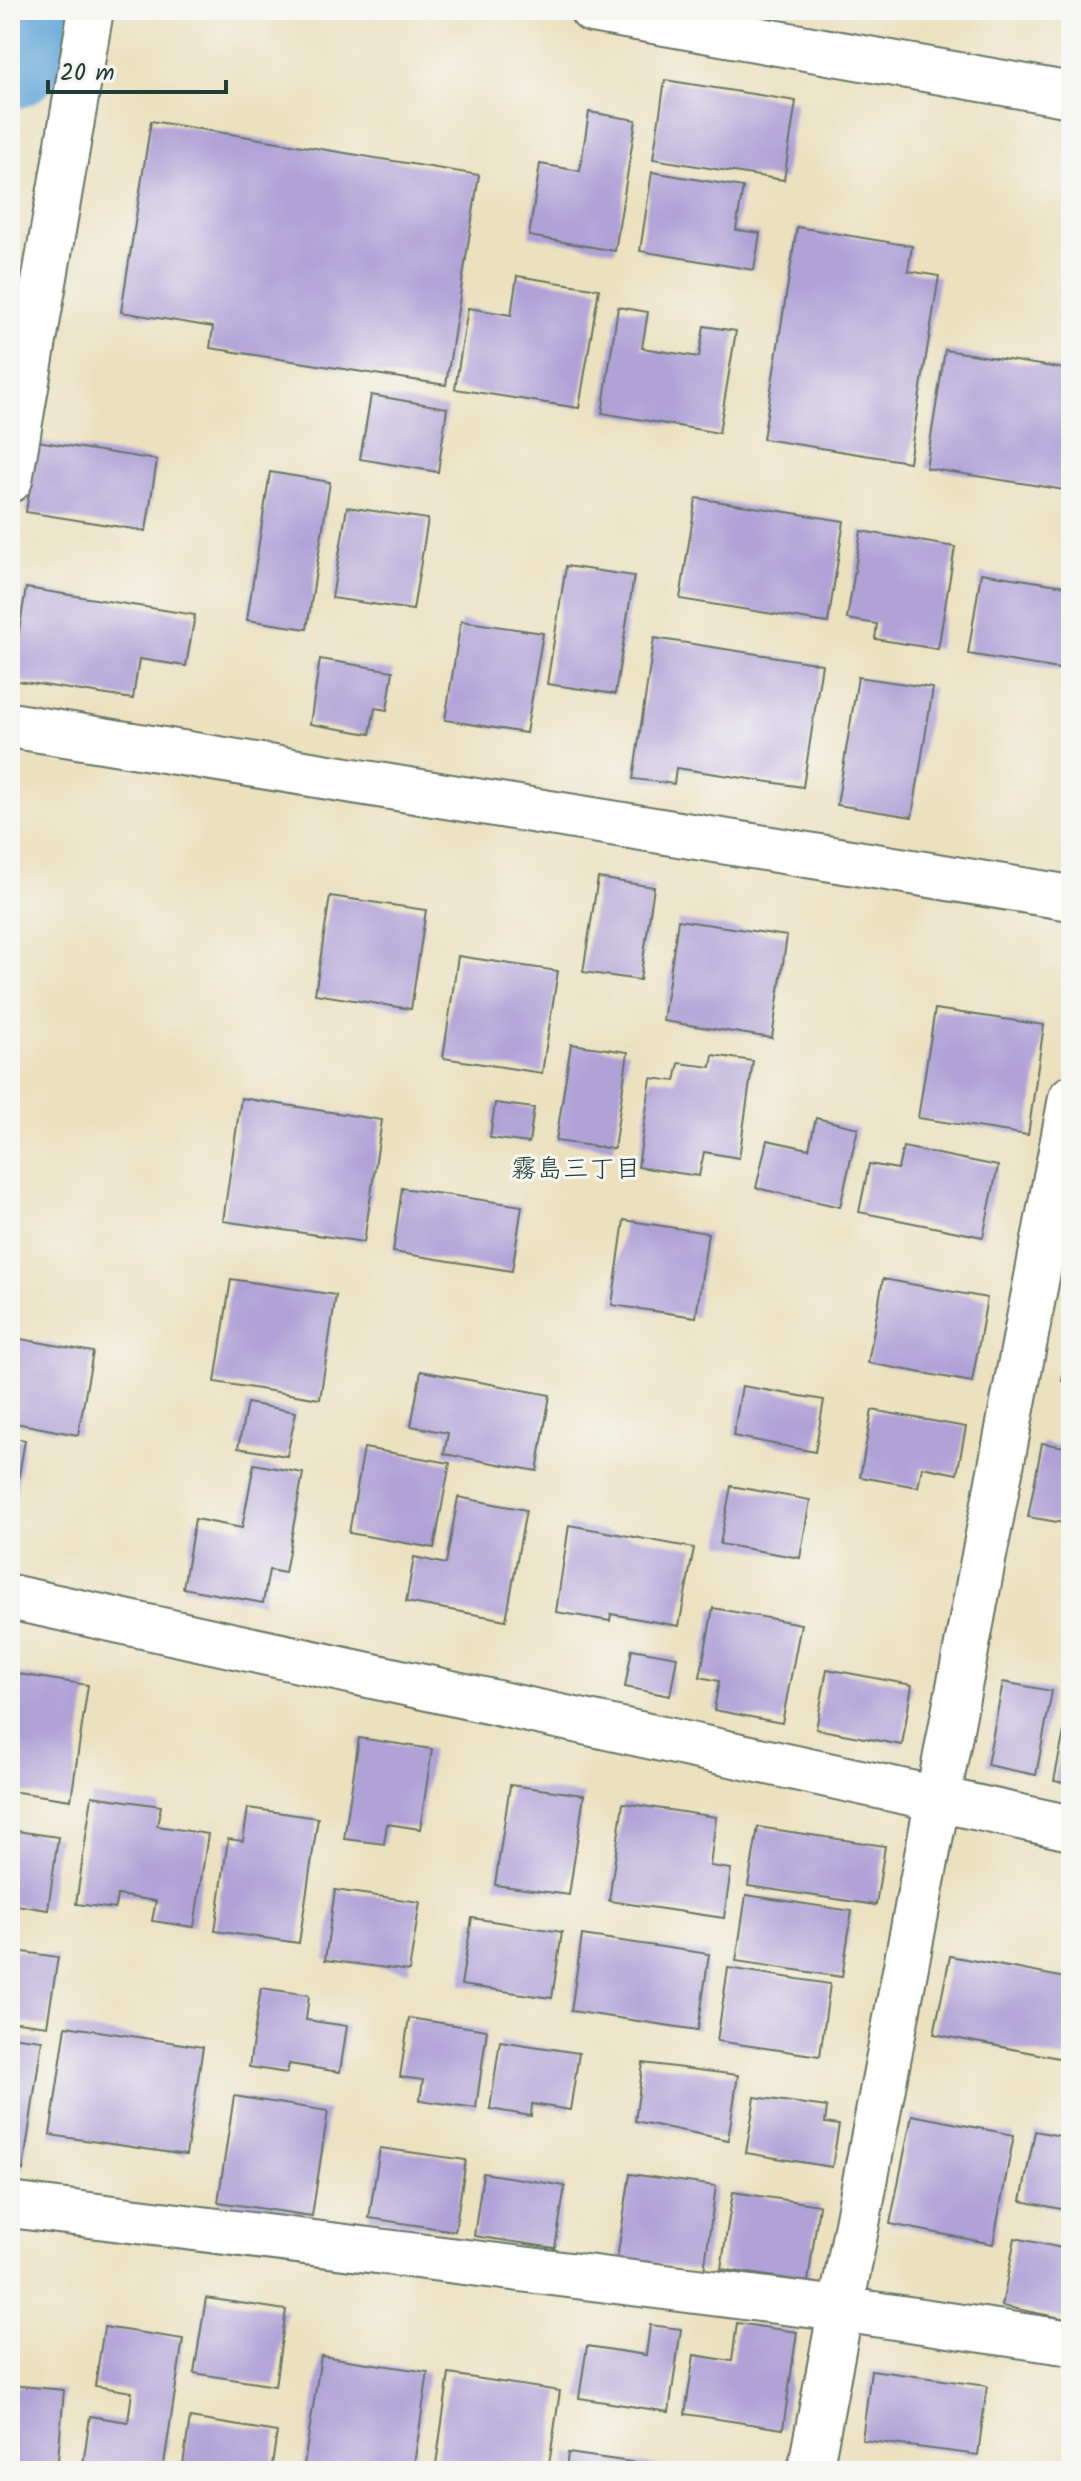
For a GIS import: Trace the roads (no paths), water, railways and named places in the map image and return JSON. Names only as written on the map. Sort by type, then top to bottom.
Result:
[{"type":"street","points":[[10,480],[91,10]]},
{"type":"street","points":[[592,10],[1071,95]]},
{"type":"street","points":[[10,725],[1071,898]]},
{"type":"street","points":[[810,2471],[1071,1098]]},
{"type":"street","points":[[10,1597],[1071,1828]]},
{"type":"street","points":[[10,2205],[840,2309],[1071,2343]]},
{"type":"waterway","points":[[10,56],[19,10]]},
{"type":"district","name":"霧島三丁目","points":[[576,1170]]}]
